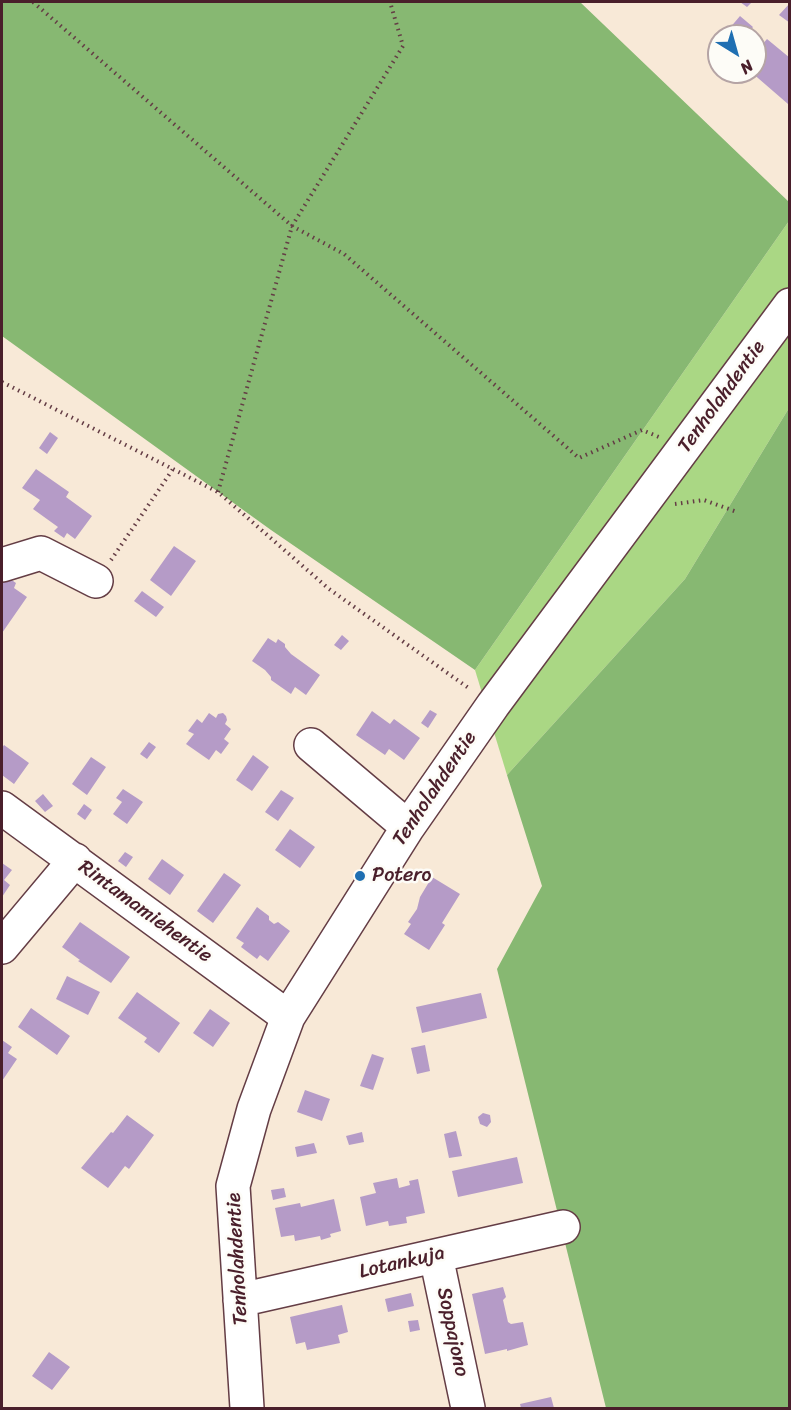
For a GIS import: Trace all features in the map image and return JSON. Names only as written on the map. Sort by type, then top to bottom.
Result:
[{"type":"street","name":"Tenholahdentie","points":[[247,1408],[233,1186],[254,1109],[288,1017],[408,827],[493,705],[789,305]]},
{"type":"street","points":[[2,565],[41,553],[96,581]]},
{"type":"street","points":[[310,745],[408,827]]},
{"type":"street","name":"Rintamamiehentie","points":[[2,808],[288,1017]]},
{"type":"street","points":[[2,947],[75,860]]},
{"type":"street","name":"Lotankuja","points":[[240,1300],[563,1227]]},
{"type":"street","name":"Soppajono","points":[[436,1256],[468,1408]]},
{"type":"path","points":[[33,2],[292,226],[344,254],[579,458],[642,430],[685,447]]},
{"type":"path","points":[[218,492],[292,226],[403,46],[390,2]]},
{"type":"path","points":[[2,382],[218,492],[329,589],[493,705]]},
{"type":"path","points":[[96,581],[173,469]]},
{"type":"path","points":[[646,500],[660,506],[704,500],[737,512]]},
{"type":"green space","points":[[2,2],[580,2],[789,202],[789,221],[475,670],[271,530],[2,336]]},
{"type":"green space","points":[[789,221],[789,408],[685,579],[507,775],[475,670]]},
{"type":"green space","points":[[789,408],[789,1408],[606,1408],[497,969],[542,886],[507,775],[685,579]]},
{"type":"building","points":[[740,2],[752,2],[747,7]]},
{"type":"building","points":[[790,3],[790,23],[779,15]]},
{"type":"building","points":[[740,16],[749,24],[733,24]]},
{"type":"building","points":[[767,39],[790,58],[788,104],[765,84],[767,84]]},
{"type":"building","points":[[50,432],[58,438],[47,454],[39,448]]},
{"type":"building","points":[[36,469],[69,492],[66,497],[92,516],[75,539],[67,533],[64,538],[54,531],[58,527],[33,509],[40,500],[22,488]]},
{"type":"building","points":[[174,546],[196,561],[171,596],[150,580]]},
{"type":"building","points":[[3,574],[16,583],[14,588],[27,597],[2,633],[2,576]]},
{"type":"building","points":[[142,591],[164,607],[156,617],[134,601]]},
{"type":"building","points":[[342,635],[349,641],[341,650],[334,645]]},
{"type":"building","points":[[268,638],[276,643],[278,639],[285,644],[291,654],[320,675],[306,695],[295,687],[291,694],[271,680],[265,670],[252,661]]},
{"type":"building","points":[[430,710],[437,714],[428,728],[421,723]]},
{"type":"building","points":[[372,711],[390,724],[394,719],[420,738],[404,760],[389,749],[385,755],[356,735]]},
{"type":"building","points":[[209,713],[216,718],[218,714],[223,713],[227,720],[225,724],[231,729],[224,739],[229,743],[221,754],[216,750],[209,760],[186,744],[194,734],[188,731],[197,719],[202,723]]},
{"type":"building","points":[[149,742],[156,747],[147,759],[140,754]]},
{"type":"building","points":[[4,745],[29,763],[14,784],[2,775]]},
{"type":"building","points":[[253,755],[269,767],[252,791],[236,780]]},
{"type":"building","points":[[91,757],[106,767],[87,795],[72,784]]},
{"type":"building","points":[[123,789],[143,802],[127,824],[113,814],[122,802],[116,798]]},
{"type":"building","points":[[281,790],[294,798],[278,821],[265,812]]},
{"type":"building","points":[[43,794],[53,806],[45,812],[35,801]]},
{"type":"building","points":[[84,804],[92,810],[85,820],[77,814]]},
{"type":"building","points":[[290,829],[315,847],[300,868],[275,850]]},
{"type":"building","points":[[125,852],[133,857],[126,867],[118,861]]},
{"type":"building","points":[[162,859],[184,875],[170,895],[148,879]]},
{"type":"building","points":[[2,863],[12,870],[4,880],[10,885],[2,897]]},
{"type":"building","points":[[224,873],[241,885],[213,923],[197,911]]},
{"type":"building","points":[[432,877],[460,894],[442,923],[445,925],[429,950],[404,934],[411,924],[408,922],[417,909],[420,897]]},
{"type":"building","points":[[257,907],[269,916],[269,920],[274,924],[278,922],[290,931],[268,961],[260,955],[257,959],[241,947],[244,943],[236,938]]},
{"type":"building","points":[[80,922],[130,957],[111,983],[78,961],[80,960],[62,947]]},
{"type":"building","points":[[67,976],[100,992],[88,1015],[56,999]]},
{"type":"building","points":[[137,992],[180,1023],[159,1053],[144,1042],[147,1038],[118,1018]]},
{"type":"building","points":[[481,993],[487,1018],[422,1033],[416,1007]]},
{"type":"building","points":[[31,1008],[70,1036],[57,1055],[18,1027]]},
{"type":"building","points":[[210,1009],[230,1023],[213,1047],[193,1033]]},
{"type":"building","points":[[2,1040],[12,1047],[8,1053],[17,1059],[2,1081]]},
{"type":"building","points":[[425,1045],[430,1071],[417,1074],[411,1048]]},
{"type":"building","points":[[372,1054],[384,1058],[373,1090],[360,1086]]},
{"type":"building","points":[[305,1090],[330,1099],[322,1121],[297,1112]]},
{"type":"building","points":[[483,1113],[490,1115],[491,1122],[487,1127],[480,1124],[478,1117]]},
{"type":"building","points":[[127,1115],[154,1135],[129,1169],[125,1166],[108,1188],[81,1168]]},
{"type":"building","points":[[456,1131],[462,1156],[449,1158],[444,1134]]},
{"type":"building","points":[[362,1132],[364,1142],[349,1145],[346,1136]]},
{"type":"building","points":[[314,1143],[317,1153],[297,1157],[295,1147]]},
{"type":"building","points":[[517,1157],[523,1183],[458,1197],[452,1171]]},
{"type":"building","points":[[397,1178],[399,1188],[410,1185],[409,1181],[418,1179],[425,1213],[406,1217],[407,1223],[389,1226],[388,1221],[366,1226],[360,1197],[376,1193],[373,1183]]},
{"type":"building","points":[[284,1188],[286,1197],[273,1200],[271,1190]]},
{"type":"building","points":[[334,1199],[341,1231],[321,1240],[320,1236],[295,1241],[294,1235],[281,1237],[275,1208],[300,1203],[301,1207]]},
{"type":"building","points":[[503,1287],[506,1297],[503,1300],[508,1322],[511,1324],[523,1322],[528,1345],[485,1354],[472,1294]]},
{"type":"building","points":[[411,1293],[414,1306],[388,1312],[385,1299]]},
{"type":"building","points":[[342,1305],[348,1332],[338,1335],[340,1343],[307,1350],[305,1342],[296,1344],[290,1317]]},
{"type":"building","points":[[418,1320],[420,1330],[410,1332],[408,1321]]},
{"type":"building","points":[[49,1352],[70,1367],[52,1390],[32,1376]]},
{"type":"building","points":[[551,1397],[554,1408],[521,1408],[520,1404]]},
{"type":"place","name":"Potero","points":[[360,876]]}]
